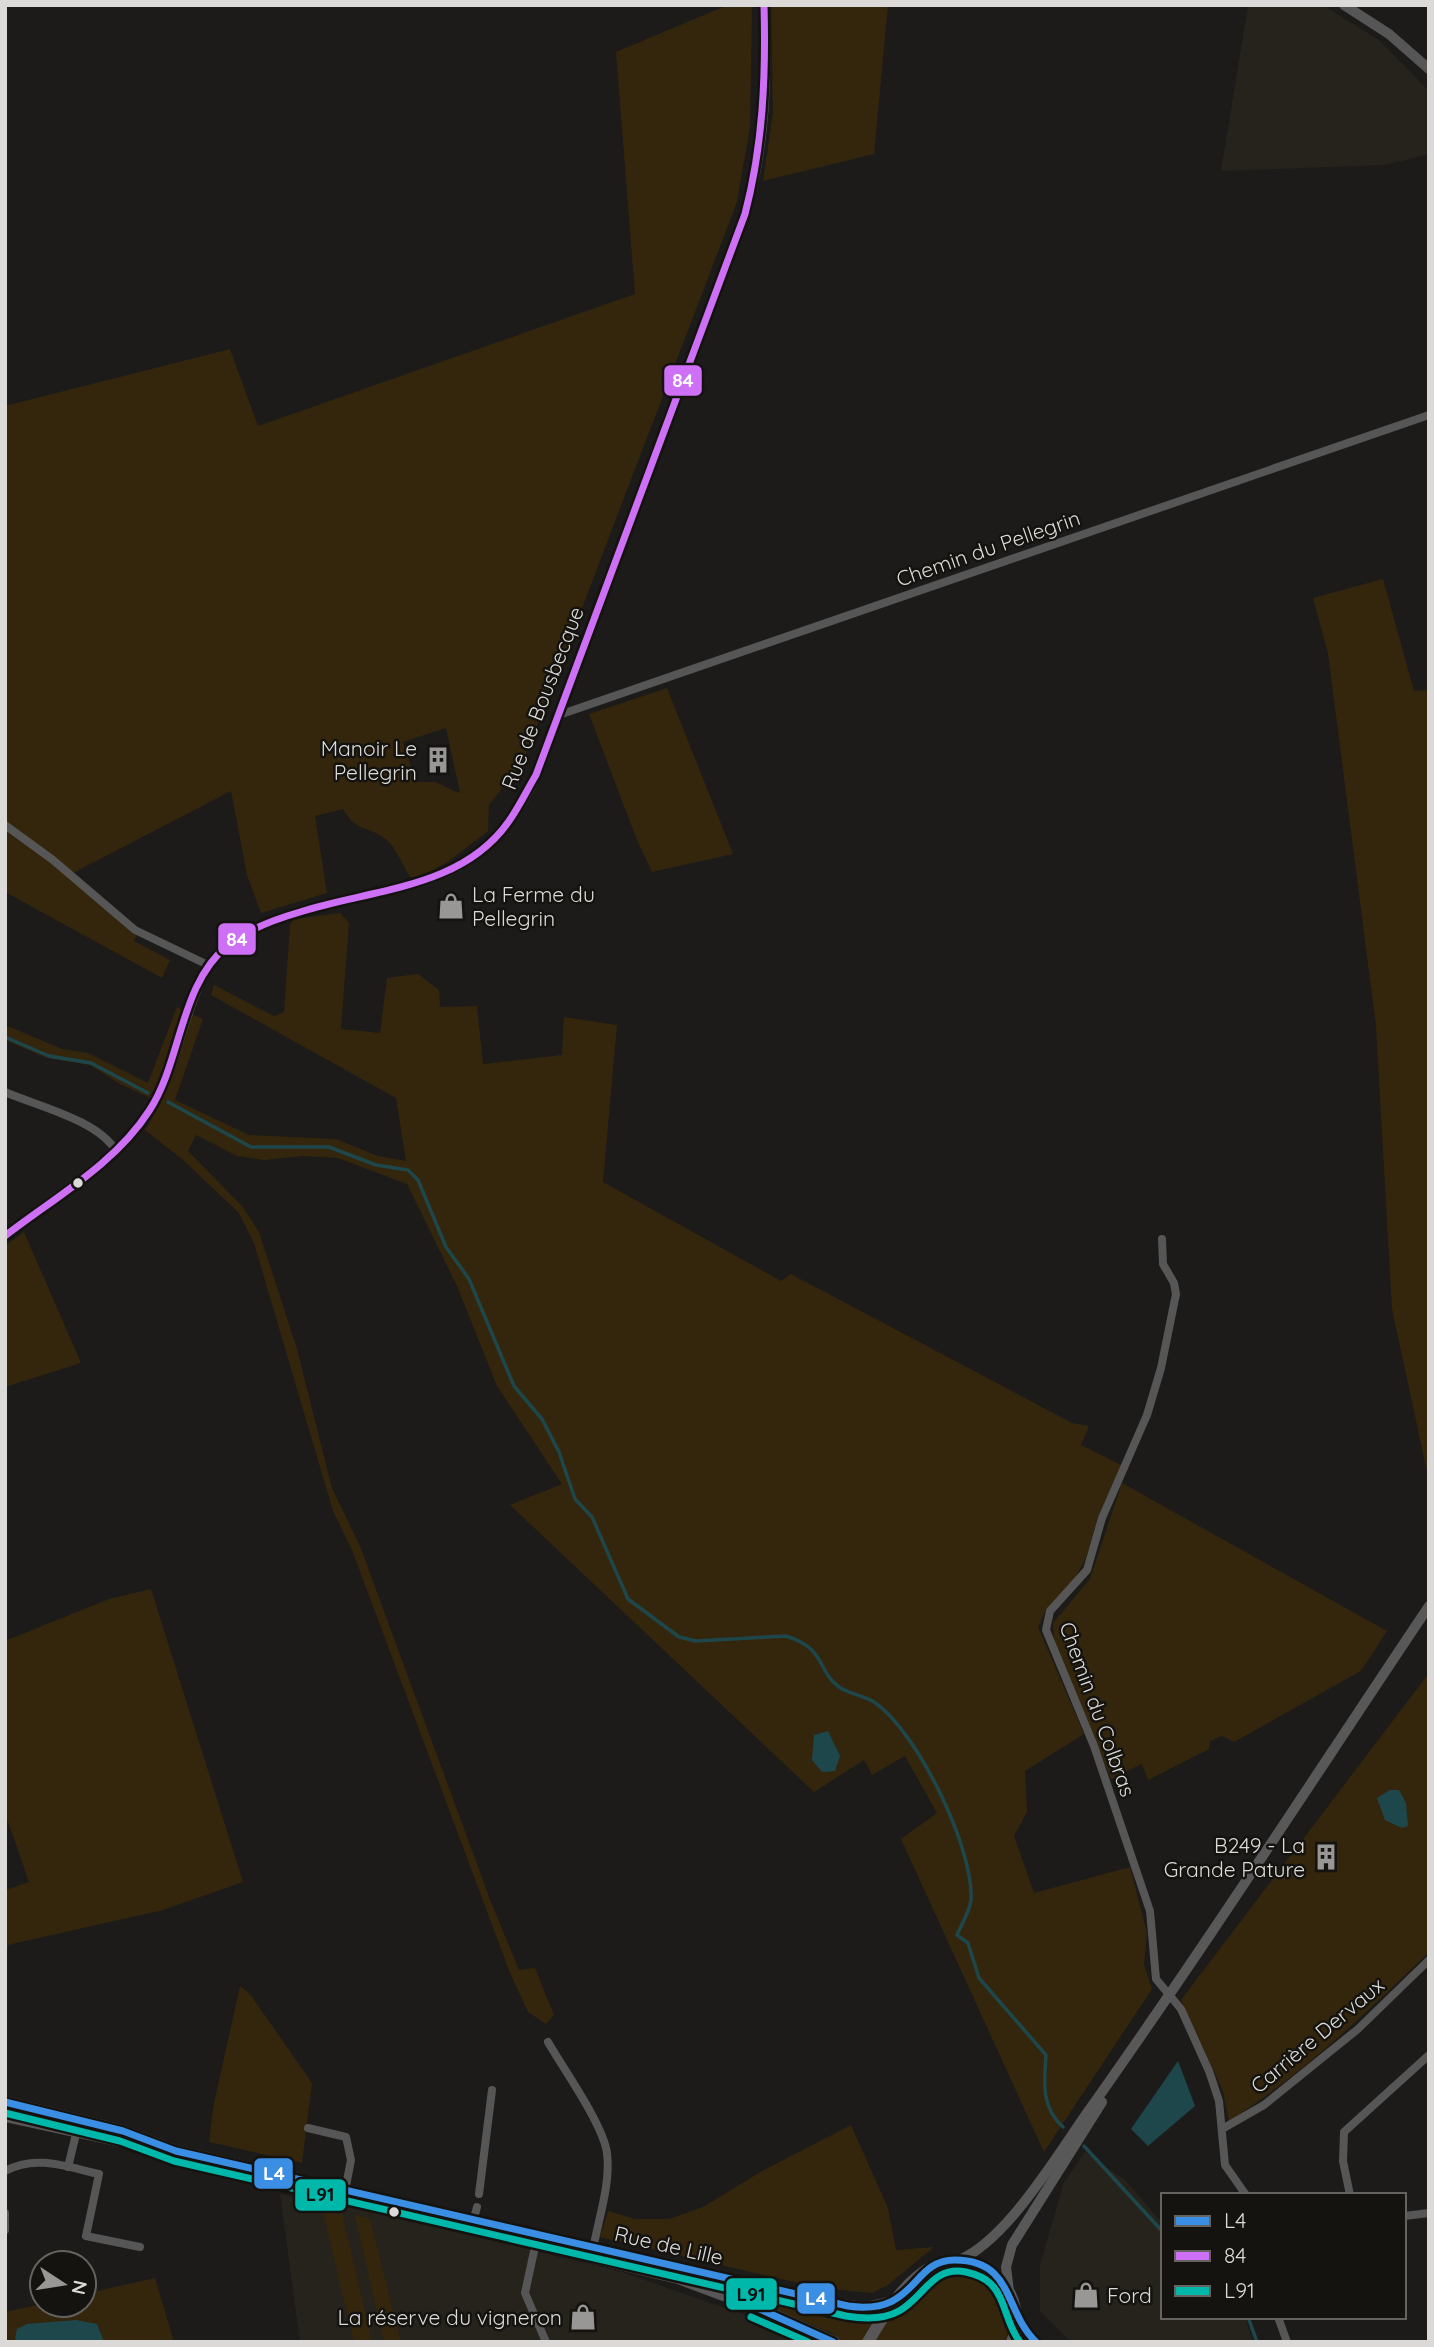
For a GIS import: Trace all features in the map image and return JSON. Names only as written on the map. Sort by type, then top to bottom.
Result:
[{"type":"main road","points":[[868,2342],[896,2301],[930,2268],[959,2260],[979,2250],[1023,2201],[1153,2020],[1429,1606]]},
{"type":"main road","points":[[1036,2342],[1028,2335],[1009,2291],[1006,2267],[1016,2238],[1153,2020]]},
{"type":"main road","name":"Rue de Lille","points":[[5,2102],[137,2147],[176,2151],[474,2222],[503,2236],[537,2240],[841,2305],[873,2308],[896,2301]]},
{"type":"main road","name":"Rue de Lille","points":[[5,2116],[78,2127]]},
{"type":"main road","name":"Rue de Lille","points":[[593,2252],[712,2290],[834,2342]]},
{"type":"main road","points":[[959,2260],[988,2269],[1009,2291]]},
{"type":"main road","points":[[1012,2342],[1016,2312]]},
{"type":"street","name":"Rue de Bousbecque","points":[[5,1236],[116,1151],[144,1118],[167,1081],[200,980],[208,965],[232,942],[275,919],[432,881],[471,859],[502,831],[523,802],[559,715],[748,203],[761,146],[766,97],[764,5]]},
{"type":"street","points":[[1344,5],[1389,34],[1429,69]]},
{"type":"street","name":"Chemin du Pellegrin","points":[[559,715],[1429,415]]},
{"type":"street","points":[[5,825],[45,853],[135,930],[208,965]]},
{"type":"street","points":[[5,1092],[92,1128],[107,1138],[116,1151]]},
{"type":"street","name":"Chemin du Colbras","points":[[1162,1239],[1163,1264],[1174,1283],[1176,1294],[1155,1393],[1102,1518],[1087,1570],[1050,1611],[1046,1624],[1101,1763],[1150,1911],[1156,1979],[1181,2009],[1209,2071],[1219,2101],[1225,2165],[1245,2193]]},
{"type":"street","name":"Carrière Dervaux","points":[[1222,2129],[1264,2105],[1358,2029],[1429,1960]]},
{"type":"street","points":[[548,2042],[596,2124],[606,2149],[607,2176],[593,2252]]},
{"type":"street","points":[[1350,2193],[1342,2144],[1344,2132],[1429,2055]]},
{"type":"street","points":[[479,2193],[492,2091]]},
{"type":"street","points":[[68,2167],[78,2127]]},
{"type":"street","points":[[308,2128],[346,2137],[351,2160],[345,2191]]},
{"type":"street","points":[[5,2171],[29,2161],[99,2174],[86,2236],[140,2247]]},
{"type":"street","points":[[474,2222],[477,2207]]},
{"type":"street","points":[[5,2213],[5,2230]]},
{"type":"street","points":[[1406,2216],[1429,2213]]},
{"type":"street","points":[[537,2240],[526,2292],[546,2342]]},
{"type":"street","points":[[1279,2319],[1287,2342]]},
{"type":"shaded area","points":[[728,5],[752,5],[750,127],[737,202],[524,760],[489,805],[488,831],[449,861],[419,878],[410,877],[388,841],[357,825],[343,809],[315,816],[327,893],[261,913],[247,875],[231,791],[75,872],[70,878],[137,936],[134,941],[170,960],[162,978],[5,892],[5,406],[230,349],[258,426],[635,294],[616,52]],"holes":[[[446,728],[460,792],[435,782],[416,782],[403,742]]]},
{"type":"shaded area","points":[[771,5],[888,5],[874,154],[763,181],[773,113]]},
{"type":"shaded area","points":[[1248,5],[1323,5],[1379,40],[1429,91],[1429,154],[1385,165],[1221,171]]},
{"type":"shaded area","points":[[1383,579],[1414,691],[1429,690],[1429,1481],[1392,1309],[1376,1026],[1328,653],[1313,598]]},
{"type":"shaded area","points":[[667,688],[733,854],[652,872],[589,714]]},
{"type":"shaded area","points":[[340,913],[349,923],[341,1029],[380,1033],[387,978],[418,974],[439,990],[440,1007],[477,1006],[483,1064],[562,1055],[564,1017],[617,1025],[603,1182],[781,1281],[791,1274],[1072,1423],[1089,1426],[1081,1445],[1121,1465],[1098,1517],[1086,1558],[1073,1582],[1045,1612],[1038,1627],[1084,1734],[1025,1771],[1027,1812],[1014,1836],[1034,1893],[1130,1867],[1147,1933],[1144,1965],[1152,1989],[1044,2152],[901,1839],[937,1813],[905,1756],[872,1775],[864,1760],[814,1792],[510,1505],[562,1484],[497,1386],[457,1286],[407,1184],[338,1158],[303,1156],[264,1160],[237,1156],[196,1135],[188,1151],[242,1206],[259,1232],[297,1349],[332,1488],[360,1546],[491,1902],[519,1970],[535,1968],[554,2015],[546,2024],[528,2012],[510,1973],[352,1550],[333,1511],[254,1243],[238,1212],[183,1160],[145,1130],[161,1103],[120,1084],[90,1065],[47,1058],[5,1040],[5,1025],[62,1049],[88,1053],[148,1083],[177,1007],[203,1019],[175,1100],[249,1135],[336,1139],[378,1156],[406,1161],[396,1098],[211,995],[214,985],[274,1016],[284,1012],[290,925],[294,919]]},
{"type":"shaded area","points":[[24,1232],[81,1363],[5,1387],[5,1246]]},
{"type":"shaded area","points":[[1122,1483],[1387,1631],[1361,1671],[1234,1742],[1222,1736],[1210,1741],[1209,1749],[1148,1780],[1142,1764],[1111,1779],[1054,1639],[1053,1623],[1090,1579]]},
{"type":"shaded area","points":[[151,1589],[243,1882],[163,1910],[8,1945],[5,1981],[5,1890],[29,1882],[5,1813],[5,1641],[109,1599]]},
{"type":"shaded area","points":[[1429,1673],[1429,1952],[1309,2063],[1229,2121],[1223,2091],[1181,2000]]},
{"type":"shaded area","points":[[240,1986],[250,1994],[312,2083],[302,2163],[209,2142],[214,2103]]},
{"type":"shaded area","points":[[851,2125],[888,2208],[896,2250],[934,2247],[888,2285],[872,2293],[820,2288],[600,2237],[608,2211],[635,2219],[669,2219],[703,2207],[762,2171]]},
{"type":"shaded area","points":[[1085,2152],[1126,2181],[1161,2222],[1161,2319],[1246,2319],[1253,2342],[1078,2342],[1068,2339],[1040,2311],[1040,2265],[1064,2182]]},
{"type":"shaded area","points":[[280,2194],[358,2208],[622,2272],[751,2317],[799,2342],[300,2342]]},
{"type":"shaded area","points":[[322,2208],[341,2209],[372,2342],[354,2342]]},
{"type":"shaded area","points":[[355,2215],[370,2219],[401,2342],[384,2342]]},
{"type":"shaded area","points":[[949,2267],[978,2272],[999,2288],[1009,2313],[1005,2342],[874,2342],[888,2319],[915,2287]]},
{"type":"shaded area","points":[[155,2278],[174,2342],[5,2342],[5,2312],[28,2307],[28,2319],[98,2319],[98,2291]]},
{"type":"shaded area","points":[[728,2286],[809,2306],[877,2315],[861,2342],[844,2342],[832,2333],[726,2290]]},
{"type":"water","points":[[828,1731],[840,1756],[835,1771],[822,1772],[812,1760],[814,1735]]},
{"type":"water","points":[[1390,1790],[1399,1790],[1406,1803],[1408,1826],[1402,1828],[1385,1820],[1377,1798]]},
{"type":"water","points":[[1178,2061],[1195,2106],[1148,2146],[1131,2129]]},
{"type":"water","points":[[76,2320],[97,2324],[104,2342],[17,2342],[15,2338],[17,2329],[27,2324]]},
{"type":"waterway","points":[[5,1037],[49,1056],[91,1063],[148,1093]]},
{"type":"waterway","points":[[168,1102],[251,1147],[329,1147],[376,1165],[408,1170],[418,1180],[446,1247],[469,1279],[514,1386],[542,1419],[559,1452],[575,1499],[592,1517],[628,1599],[679,1637],[696,1641],[786,1636],[799,1641],[815,1653],[827,1674],[839,1687],[874,1702],[891,1717],[908,1738],[940,1792],[963,1851],[971,1900],[957,1935],[968,1943],[979,1978],[1046,2055],[1047,2103],[1063,2127]]},
{"type":"waterway","points":[[1084,2146],[1161,2230]]},
{"type":"waterway","points":[[1249,2319],[1257,2342]]},
{"type":"transit line","name":"84","points":[[5,1236],[101,1164],[135,1130],[160,1091],[190,1002],[200,981],[212,962],[228,945],[253,929],[281,918],[441,874],[466,861],[489,843],[516,810],[536,775],[745,214],[756,162],[762,110],[764,5]]},
{"type":"transit line","name":"L4","points":[[5,2102],[123,2131],[176,2151],[848,2306],[871,2307],[888,2303],[901,2296],[940,2262],[974,2262],[998,2278],[1018,2317],[1036,2342]]},
{"type":"transit line","name":"L91","points":[[5,2113],[120,2141],[174,2161],[846,2316],[873,2318],[893,2314],[908,2305],[945,2273],[966,2272],[985,2279],[996,2290],[1020,2342]]},
{"type":"transit line","name":"L4","points":[[755,2307],[833,2342]]},
{"type":"transit line","name":"L91","points":[[751,2317],[808,2342]]},
{"type":"place","name":"Manoir Le Pellegrin","points":[[438,760]]},
{"type":"place","name":"La Ferme du Pellegrin","points":[[451,906]]},
{"type":"place","name":"B249 - La Grande Pature","points":[[1326,1857]]},
{"type":"place","name":"Ford","points":[[1086,2295]]},
{"type":"place","name":"La réserve du vigneron","points":[[583,2317]]}]
